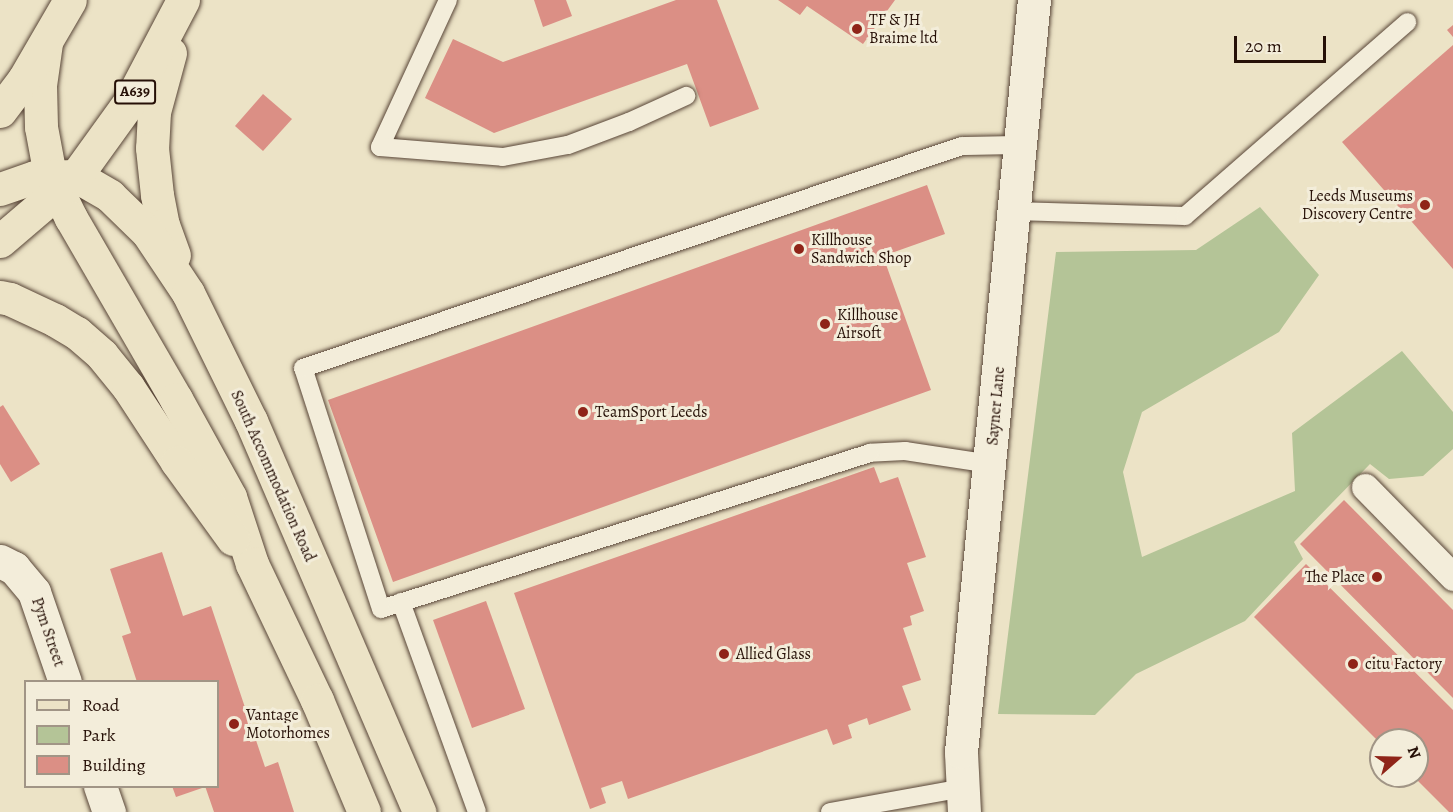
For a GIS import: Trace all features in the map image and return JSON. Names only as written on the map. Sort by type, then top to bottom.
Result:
[{"type":"main road","points":[[0,111],[46,43],[70,0]]},
{"type":"main road","points":[[183,0],[154,112],[152,148],[163,225],[188,293]]},
{"type":"main road","name":"A639","points":[[0,241],[61,181],[130,100],[183,0]]},
{"type":"main road","points":[[46,43],[40,85],[41,127],[61,181],[230,497],[252,564],[317,700],[361,808]]},
{"type":"main road","points":[[0,189],[14,182],[61,181]]},
{"type":"main road","name":"South Accommodation Road","points":[[61,181],[110,196],[148,233],[188,293],[251,421],[419,812]]},
{"type":"main road","points":[[0,297],[9,298],[55,320],[76,333],[102,355],[128,387],[177,462],[252,564]]},
{"type":"street","name":"Sayner Lane","points":[[964,800],[961,752],[991,464],[1034,0]]},
{"type":"street","points":[[1365,487],[1453,577]]},
{"type":"street","name":"Pym Street","points":[[0,561],[14,568],[34,592],[65,680]]},
{"type":"street","points":[[101,788],[109,812]]},
{"type":"lane","points":[[448,0],[380,147],[502,157],[568,145],[629,122],[686,96]]},
{"type":"lane","points":[[1014,211],[1185,216],[1407,22]]},
{"type":"lane","points":[[991,464],[905,451],[870,453],[381,609],[303,368],[962,146],[1020,145]]},
{"type":"lane","points":[[401,602],[477,812]]},
{"type":"lane","points":[[830,812],[964,800]]},
{"type":"green space","points":[[1260,207],[1319,275],[1279,332],[1142,412],[1123,472],[1142,557],[1295,491],[1292,433],[1402,351],[1453,412],[1453,449],[1423,476],[1389,479],[1370,464],[1294,542],[1303,559],[1245,621],[1136,674],[1095,715],[998,714],[1056,252],[1196,250]]},
{"type":"building","points":[[534,0],[566,0],[572,16],[543,27]]},
{"type":"building","points":[[676,0],[717,0],[759,109],[710,127],[687,64],[494,133],[425,98],[453,39],[503,62]]},
{"type":"building","name":"TF & JH Braime ltd","points":[[778,0],[895,0],[863,44],[807,6],[800,15]]},
{"type":"building","points":[[1453,25],[1453,37],[1447,30]]},
{"type":"building","name":"Leeds Museums Discovery Centre","points":[[1453,45],[1453,269],[1342,142]]},
{"type":"building","points":[[263,94],[292,119],[263,151],[235,126]]},
{"type":"building","name":"TeamSport Leeds","points":[[927,185],[945,234],[883,256],[931,390],[393,582],[328,400]]},
{"type":"building","points":[[3,405],[40,464],[11,482],[0,464],[0,407]]},
{"type":"building","name":"Allied Glass","points":[[874,467],[880,483],[898,477],[926,557],[907,563],[924,611],[910,616],[912,625],[903,628],[921,680],[902,686],[911,710],[869,725],[867,718],[848,725],[852,738],[833,745],[827,729],[628,799],[622,781],[601,788],[606,803],[590,809],[514,593]]},
{"type":"building","name":"The Place","points":[[1344,500],[1453,610],[1453,698],[1300,544]]},
{"type":"building","points":[[162,552],[183,616],[211,606],[265,767],[278,762],[294,812],[214,812],[206,788],[219,788],[219,680],[136,680],[122,636],[131,633],[110,569]]},
{"type":"building","name":"citu Factory","points":[[1306,564],[1453,710],[1453,812],[1449,812],[1425,788],[1429,788],[1429,728],[1369,728],[1369,732],[1254,617]]},
{"type":"building","points":[[486,601],[525,709],[472,728],[433,620]]},
{"type":"building","points":[[173,788],[202,788],[176,797]]},
{"type":"place","name":"TF & JH Braime ltd","points":[[857,29]]},
{"type":"place","name":"Leeds Museums Discovery Centre","points":[[1425,205]]},
{"type":"place","name":"Killhouse Sandwich Shop","points":[[799,249]]},
{"type":"place","name":"Killhouse Airsoft","points":[[825,324]]},
{"type":"place","name":"TeamSport Leeds","points":[[583,412]]},
{"type":"place","name":"The Place","points":[[1377,577]]},
{"type":"place","name":"Allied Glass","points":[[724,654]]},
{"type":"place","name":"citu Factory","points":[[1353,664]]},
{"type":"place","name":"Vantage Motorhomes","points":[[234,724]]}]
